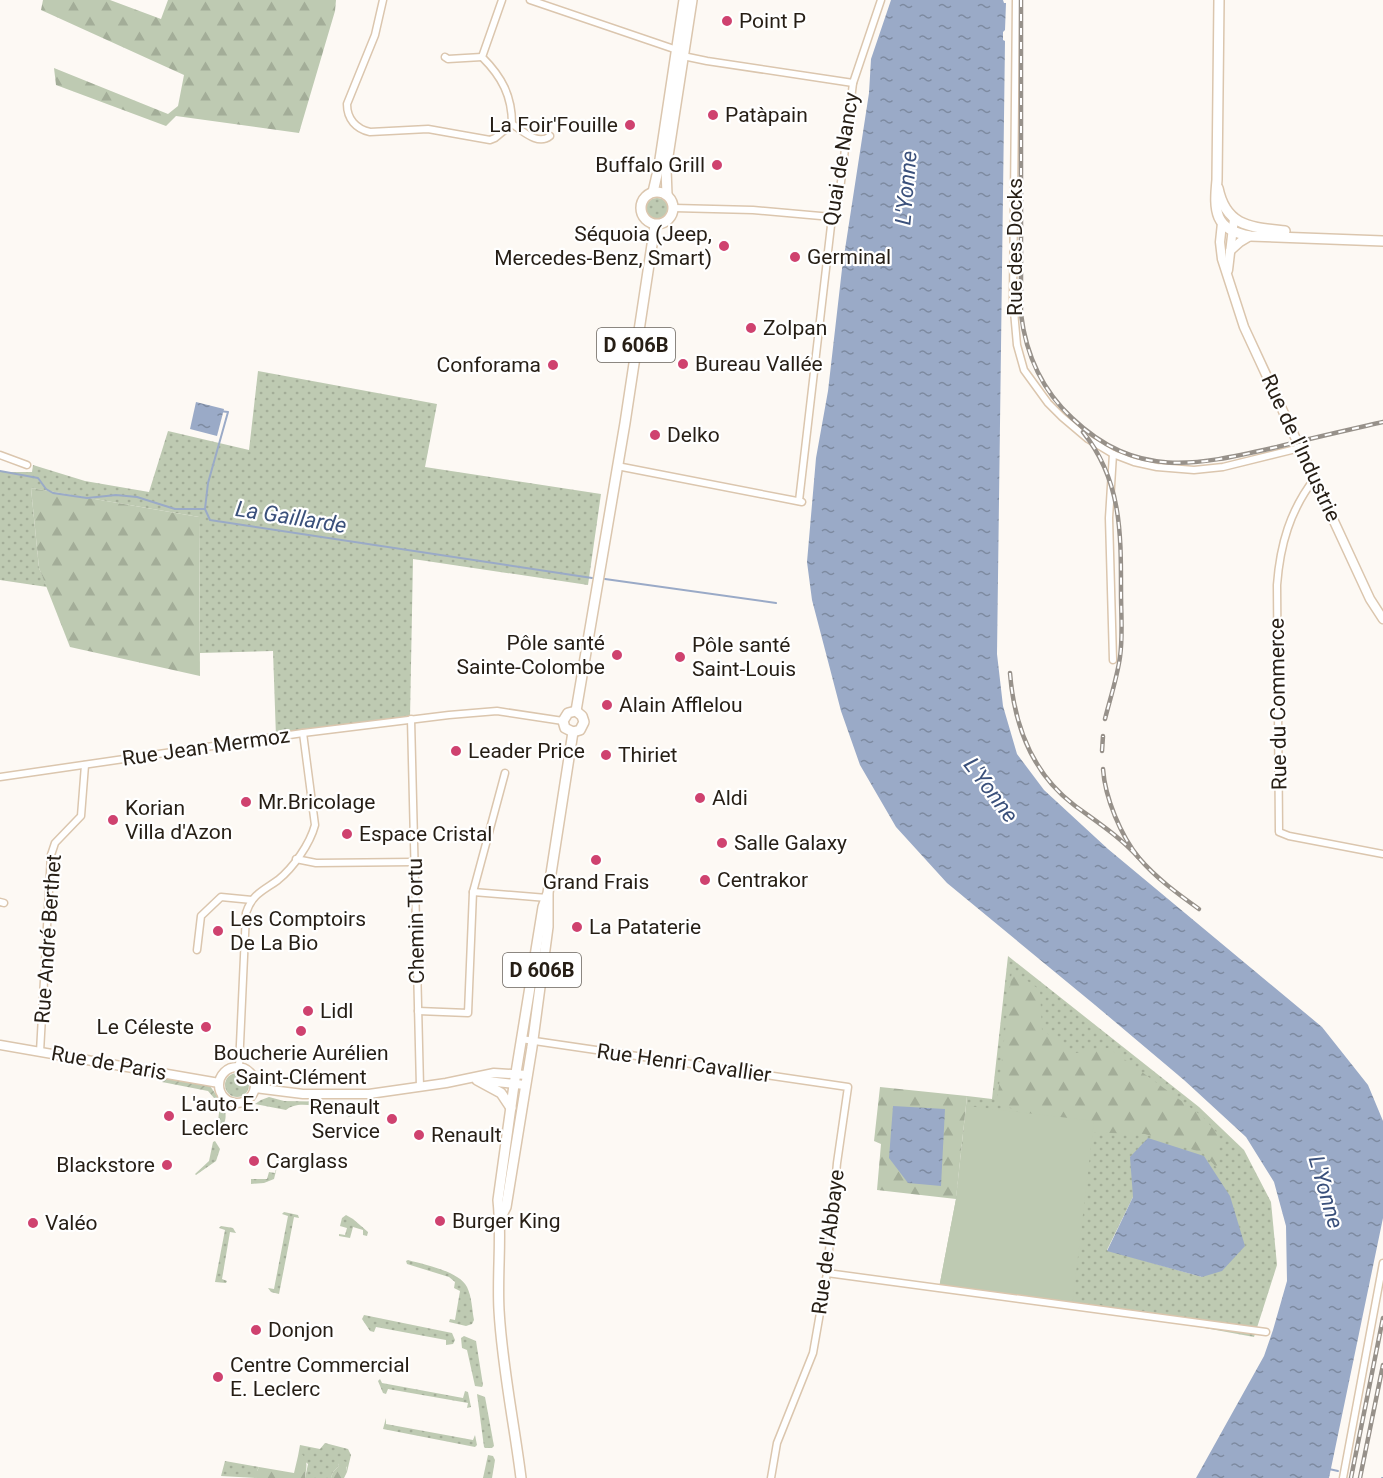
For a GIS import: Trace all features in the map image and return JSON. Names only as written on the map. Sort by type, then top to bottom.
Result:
[{"type":"main road","points":[[684,0],[680,53],[666,169],[667,195],[674,208],[670,219],[664,224],[655,225],[645,218],[641,207],[644,199],[652,192],[659,166],[680,53],[692,0]]},
{"type":"main road","points":[[1219,0],[1215,203],[1225,229],[1250,236],[1383,241]]},
{"type":"main road","points":[[1217,180],[1221,199],[1234,219],[1254,227],[1341,238]]},
{"type":"main road","points":[[652,192],[667,195]]},
{"type":"main road","name":"D 606B","points":[[576,711],[655,225]]},
{"type":"main road","points":[[576,711],[582,716],[584,722],[580,730],[573,732],[565,728],[563,721],[568,713],[576,711]]},
{"type":"main road","name":"D 606B","points":[[521,1478],[502,1346],[499,1308],[500,1219],[498,1200],[521,1039],[573,732]]},
{"type":"main road","name":"D 606B","points":[[500,1219],[506,1207],[533,1040],[548,927],[547,896]]},
{"type":"main road","points":[[477,1080],[501,1093],[511,1108]]},
{"type":"street","points":[[383,0],[375,35],[347,104],[348,112],[355,125],[370,132],[428,129],[490,140],[512,124]]},
{"type":"street","points":[[482,57],[502,0]]},
{"type":"street","points":[[530,0],[680,53],[737,66],[853,83]]},
{"type":"street","name":"Quai de Nancy","points":[[617,466],[801,502],[832,217],[837,207],[841,182],[853,83],[881,0]]},
{"type":"street","name":"Rue des Docks","points":[[1016,0],[1013,300],[1017,345],[1024,370],[1048,403],[1071,426],[1113,454],[1146,465],[1194,470],[1223,466],[1300,447]]},
{"type":"street","points":[[445,57],[482,57],[502,79],[509,95],[512,124]]},
{"type":"street","points":[[512,124],[539,141],[550,136]]},
{"type":"street","points":[[674,208],[753,210],[832,217]]},
{"type":"street","points":[[1228,273],[1230,252],[1225,229],[1234,219]]},
{"type":"street","name":"Rue de l'Industrie","points":[[1225,229],[1222,259],[1244,327],[1370,599],[1383,620]]},
{"type":"street","points":[[1230,252],[1250,236]]},
{"type":"street","points":[[1113,454],[1110,518],[1113,660]]},
{"type":"street","points":[[0,455],[27,465]]},
{"type":"street","name":"Rue du Commerce","points":[[1315,478],[1288,523],[1279,555],[1277,585],[1279,832],[1289,836],[1383,854]]},
{"type":"street","name":"Rue Jean Mermoz","points":[[0,777],[411,719],[497,711],[563,721]]},
{"type":"street","name":"Chemin Tortu","points":[[411,719],[420,1087]]},
{"type":"street","points":[[239,1066],[246,913],[252,900],[261,890],[285,873],[296,859],[311,837],[315,825],[303,733]]},
{"type":"street","name":"Rue André Berthet","points":[[40,1052],[51,855],[55,843],[81,816],[85,765]]},
{"type":"street","points":[[418,1011],[468,1013],[473,892],[504,773]]},
{"type":"street","points":[[296,859],[316,863],[414,862]]},
{"type":"street","points":[[473,892],[547,896]]},
{"type":"street","points":[[197,950],[201,916],[221,897],[252,900]]},
{"type":"street","name":"Rue Henri Cavallier","points":[[521,1039],[848,1087]]},
{"type":"street","name":"Rue de Paris","points":[[0,1045],[219,1083]]},
{"type":"street","points":[[239,1066],[253,1076],[255,1088],[246,1101],[235,1103],[221,1094],[219,1083],[220,1077],[228,1068],[239,1066]]},
{"type":"street","points":[[255,1088],[303,1094],[369,1094],[494,1073],[526,1075]]},
{"type":"street","points":[[463,1078],[525,1085]]},
{"type":"street","name":"Rue de l'Abbaye","points":[[771,1478],[777,1443],[813,1353],[827,1273],[837,1163],[848,1087]]},
{"type":"street","points":[[1343,1478],[1383,1263]]},
{"type":"street","points":[[827,1273],[1266,1332]]},
{"type":"green space","points":[[43,0],[110,0],[161,19],[168,0],[336,0],[335,11],[299,133],[176,116],[166,126],[56,85],[54,68],[168,114],[178,106],[184,75],[41,10]]},
{"type":"green space","points":[[657,198],[665,201],[668,209],[665,217],[657,220],[649,217],[646,209],[649,201]]},
{"type":"green space","points":[[258,371],[437,404],[425,467],[601,494],[588,585],[413,559],[410,718],[276,737],[273,651],[200,653],[199,517],[31,488],[39,568],[47,587],[0,580],[0,472],[32,472],[33,465],[85,481],[149,492],[168,431],[249,450]]},
{"type":"green space","points":[[31,488],[199,517],[200,676],[70,647],[39,568]]},
{"type":"green space","points":[[1008,956],[1199,1107],[1244,1150],[1271,1202],[1277,1265],[1254,1337],[1183,1324],[939,1288],[956,1199],[967,1096],[992,1099]],"holes":[[[1133,1197],[1202,1277],[1107,1250]]]},
{"type":"green space","points":[[1012,970],[1040,990],[1042,1030],[1076,1053],[1109,1048],[1202,1116],[1217,1133],[1219,1170],[1203,1153],[1145,1134],[1078,1132],[997,1103]]},
{"type":"green space","points":[[237,1073],[246,1076],[249,1085],[246,1094],[237,1097],[228,1094],[225,1085],[228,1076]]},
{"type":"green space","points":[[163,1078],[210,1086],[222,1103],[220,1105],[208,1091],[162,1082]]},
{"type":"green space","points":[[880,1087],[967,1096],[956,1199],[877,1190],[881,1144],[874,1141]]},
{"type":"green space","points":[[269,1097],[284,1101],[342,1102],[351,1108],[353,1115],[349,1117],[345,1114],[306,1105],[286,1110],[255,1104]]},
{"type":"green space","points":[[222,1103],[226,1118],[223,1125],[217,1129],[220,1105]]},
{"type":"green space","points":[[967,1106],[1094,1121],[1072,1307],[939,1288],[956,1199]]},
{"type":"green space","points":[[215,1141],[220,1149],[216,1161],[196,1175],[209,1161]]},
{"type":"green space","points":[[279,1155],[274,1179],[251,1184],[251,1179],[267,1179],[269,1172],[275,1173]]},
{"type":"green space","points":[[284,1212],[298,1215],[299,1218],[294,1217],[279,1294],[271,1292],[268,1288],[274,1289],[288,1216],[282,1214]]},
{"type":"green space","points":[[346,1215],[368,1232],[367,1236],[363,1235],[363,1230],[353,1227],[350,1238],[339,1236],[339,1234],[345,1235],[347,1228],[340,1226],[342,1218]]},
{"type":"green space","points":[[221,1226],[233,1228],[236,1233],[230,1232],[222,1279],[227,1281],[226,1283],[215,1282],[225,1230],[219,1228]]},
{"type":"green space","points":[[408,1260],[441,1269],[463,1281],[471,1299],[474,1320],[472,1324],[466,1326],[449,1322],[450,1319],[455,1320],[460,1291],[454,1288],[455,1282],[449,1277],[407,1264]]},
{"type":"green space","points":[[364,1315],[452,1333],[455,1340],[453,1344],[446,1345],[446,1340],[376,1327],[374,1332],[370,1331],[362,1319]]},
{"type":"green space","points":[[464,1336],[476,1341],[482,1387],[475,1386],[467,1350],[462,1348],[461,1338]]},
{"type":"green space","points":[[380,1379],[382,1383],[463,1398],[465,1391],[468,1392],[471,1407],[467,1408],[468,1403],[388,1389],[386,1394],[383,1393],[378,1381]]},
{"type":"green space","points":[[477,1394],[485,1397],[494,1446],[492,1448],[484,1447]]},
{"type":"green space","points":[[386,1418],[386,1424],[473,1440],[475,1435],[477,1445],[475,1447],[383,1429]]},
{"type":"green space","points":[[325,1443],[348,1449],[351,1455],[347,1472],[347,1467],[338,1462],[339,1466],[331,1478],[305,1478],[308,1464],[298,1456],[300,1445],[320,1449]]},
{"type":"green space","points":[[302,1454],[306,1462],[305,1478],[257,1478],[259,1467],[294,1473],[298,1456]]},
{"type":"green space","points":[[488,1455],[493,1456],[495,1460],[492,1478],[483,1478]]},
{"type":"green space","points":[[225,1461],[259,1467],[257,1478],[221,1476]]},
{"type":"green space","points":[[337,1461],[346,1462],[347,1472],[344,1478],[331,1478],[339,1466]]},
{"type":"water","name":"L'Yonne","points":[[891,0],[1003,0],[1006,3],[1003,32],[1005,41],[997,654],[1003,706],[1017,754],[1044,790],[1108,849],[1322,1027],[1368,1085],[1383,1121],[1383,1218],[1329,1478],[1196,1478],[1264,1356],[1287,1281],[1286,1226],[1274,1182],[1246,1137],[1184,1080],[947,883],[896,827],[860,765],[841,711],[812,600],[807,562],[816,458],[828,391],[842,269],[869,93],[871,59]]},
{"type":"water","points":[[196,402],[224,409],[217,436],[190,429]]},
{"type":"water","points":[[893,1106],[945,1109],[941,1186],[908,1183],[889,1158]]},
{"type":"water","points":[[1148,1138],[1204,1156],[1230,1196],[1245,1246],[1222,1271],[1202,1277],[1107,1251],[1133,1197],[1130,1157]]},
{"type":"waterway","points":[[205,509],[208,483],[228,412],[220,411]]},
{"type":"waterway","name":"La Gaillarde","points":[[0,471],[38,478],[46,489],[53,493],[87,498],[116,495],[137,497],[175,509],[205,509],[210,520],[592,578]]},
{"type":"waterway","name":"La Gaillarde","points":[[605,579],[776,603]]},
{"type":"waterway","points":[[1329,1469],[1338,1471]]},
{"type":"railway","points":[[1021,0],[1021,314],[1031,358],[1044,384],[1061,407],[1096,438],[1120,451],[1145,459],[1169,463],[1221,459],[1383,422]]},
{"type":"railway","points":[[1083,432],[1105,470],[1117,509],[1119,529],[1121,649],[1105,719]]},
{"type":"railway","points":[[1010,673],[1021,729],[1036,763],[1059,792],[1138,857]]},
{"type":"railway","points":[[1102,751],[1103,736]]},
{"type":"railway","points":[[1103,769],[1111,804],[1120,828],[1132,849],[1160,879],[1199,909]]},
{"type":"railway","points":[[1351,1478],[1383,1318]]},
{"type":"railway","points":[[1360,1478],[1383,1365]]},
{"type":"place","name":"Point P","points":[[727,21]]},
{"type":"place","name":"Patàpain","points":[[713,115]]},
{"type":"place","name":"La Foir'Fouille","points":[[630,125]]},
{"type":"place","name":"Buffalo Grill","points":[[717,165]]},
{"type":"place","name":"Séquoia (Jeep, Mercedes-Benz, Smart)","points":[[724,246]]},
{"type":"place","name":"Germinal","points":[[795,257]]},
{"type":"place","name":"Zolpan","points":[[751,328]]},
{"type":"place","name":"Bureau Vallée","points":[[683,364]]},
{"type":"place","name":"Conforama","points":[[553,365]]},
{"type":"place","name":"Delko","points":[[655,435]]},
{"type":"place","name":"Pôle santé Sainte-Colombe","points":[[617,655]]},
{"type":"place","name":"Pôle santé Saint-Louis","points":[[680,657]]},
{"type":"place","name":"Alain Afflelou","points":[[607,705]]},
{"type":"place","name":"Leader Price","points":[[456,751]]},
{"type":"place","name":"Thiriet","points":[[606,755]]},
{"type":"place","name":"Aldi","points":[[700,798]]},
{"type":"place","name":"Mr.Bricolage","points":[[246,802]]},
{"type":"place","name":"Korian Villa d'Azon","points":[[113,820]]},
{"type":"place","name":"Espace Cristal","points":[[347,834]]},
{"type":"place","name":"Salle Galaxy","points":[[722,843]]},
{"type":"place","name":"Grand Frais","points":[[596,860]]},
{"type":"place","name":"Centrakor","points":[[705,880]]},
{"type":"place","name":"La Pataterie","points":[[577,927]]},
{"type":"place","name":"Les Comptoirs De La Bio","points":[[218,931]]},
{"type":"place","name":"Lidl","points":[[308,1011]]},
{"type":"place","name":"Le Céleste","points":[[206,1027]]},
{"type":"place","name":"Boucherie Aurélien Saint-Clément","points":[[301,1031]]},
{"type":"place","name":"L'auto E. Leclerc","points":[[169,1116]]},
{"type":"place","name":"Renault Service","points":[[392,1119]]},
{"type":"place","name":"Renault","points":[[419,1135]]},
{"type":"place","name":"Carglass","points":[[254,1161]]},
{"type":"place","name":"Blackstore","points":[[167,1165]]},
{"type":"place","name":"Burger King","points":[[440,1221]]},
{"type":"place","name":"Valéo","points":[[33,1223]]},
{"type":"place","name":"Donjon","points":[[256,1330]]},
{"type":"place","name":"Centre Commercial E. Leclerc","points":[[218,1377]]}]
